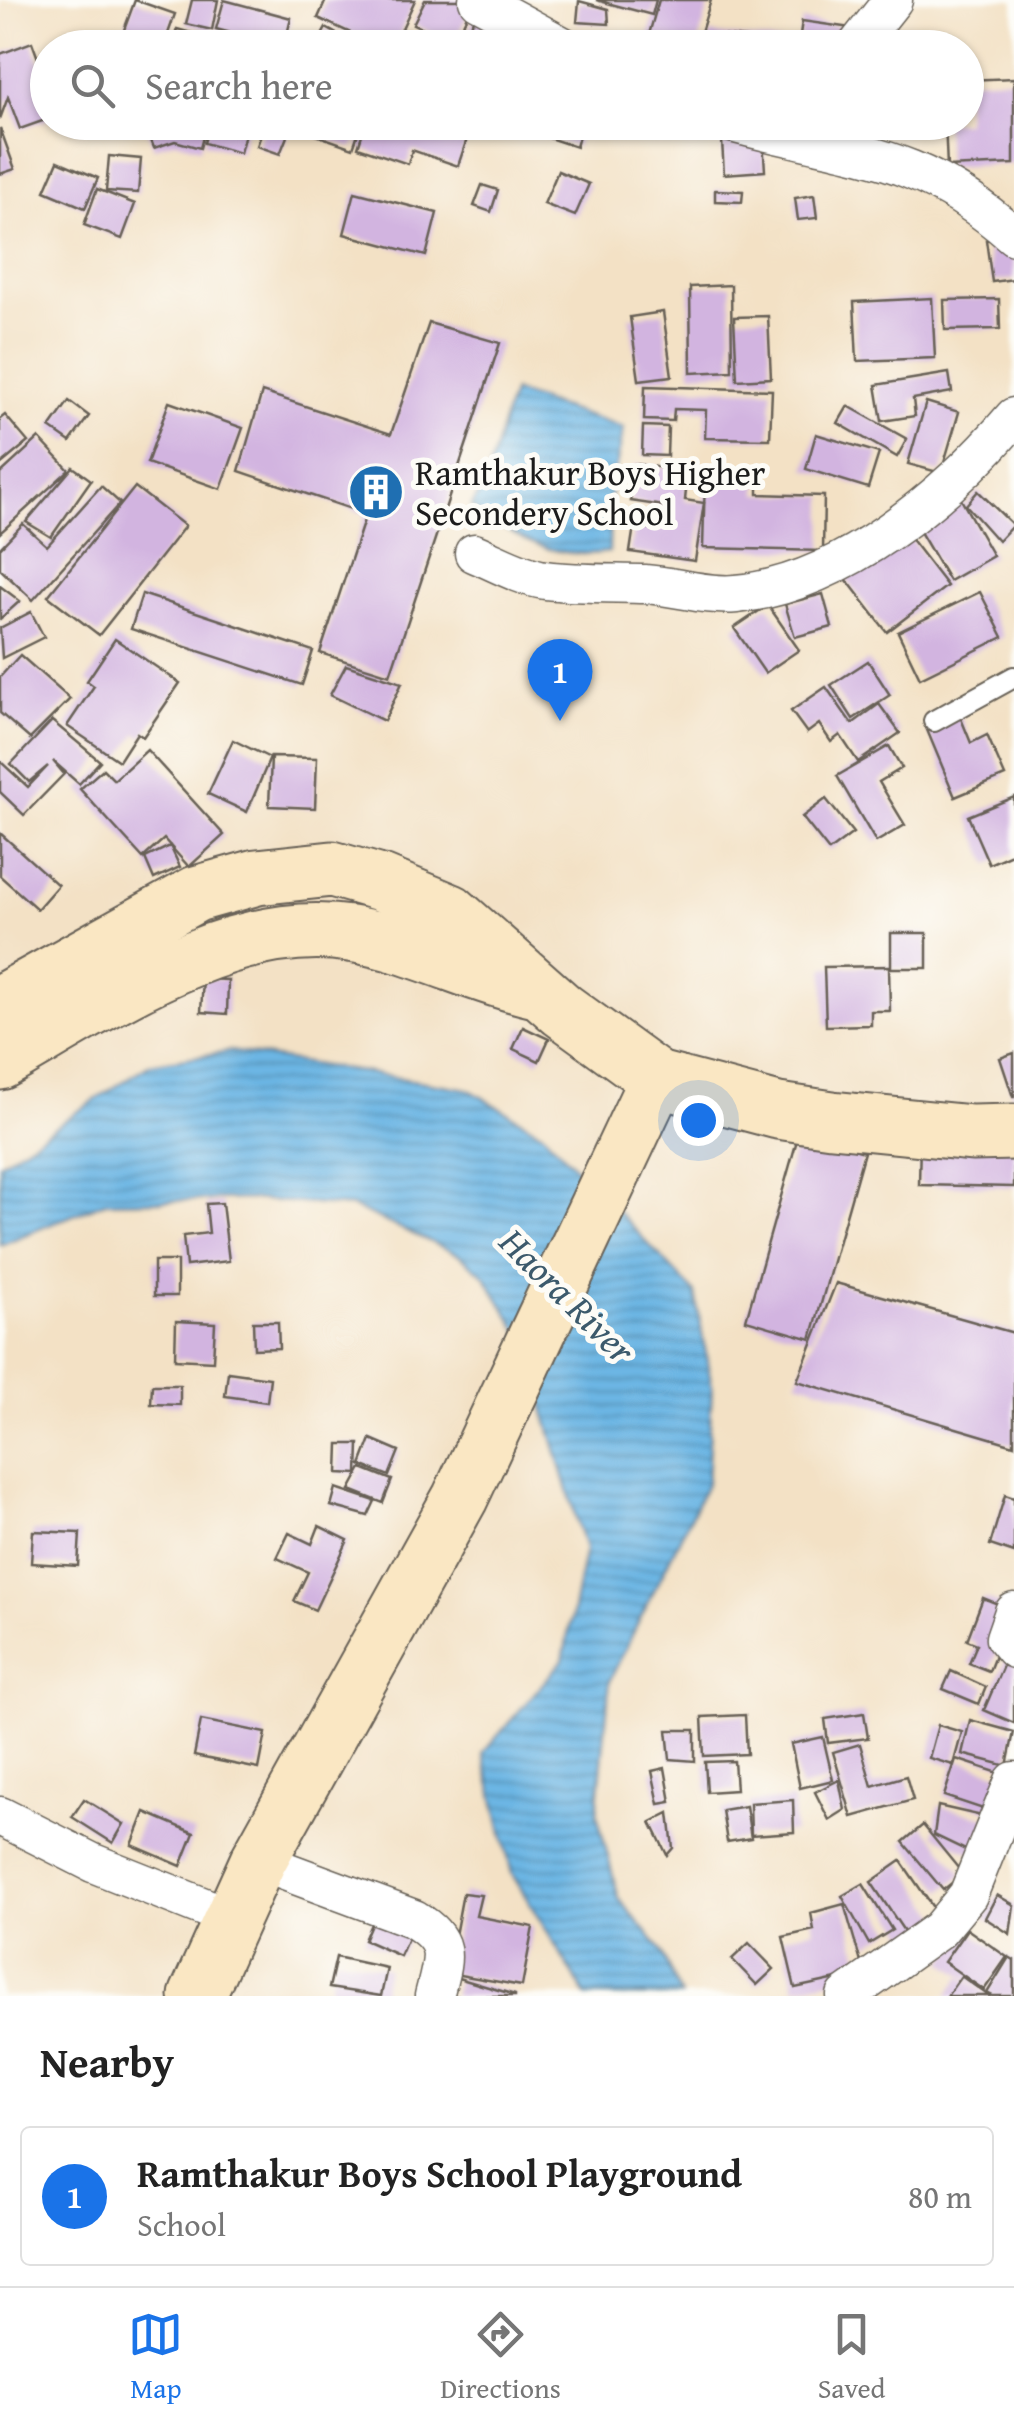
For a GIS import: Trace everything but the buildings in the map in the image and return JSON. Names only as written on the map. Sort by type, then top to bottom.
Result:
[{"type":"street","points":[[478,0],[533,30]]},
{"type":"street","points":[[870,30],[892,0]]},
{"type":"street","points":[[848,140],[928,173],[972,199],[1014,236]]},
{"type":"street","points":[[474,554],[542,580],[680,586],[732,595],[767,590],[852,555],[907,518],[956,480],[1014,417]]},
{"type":"street","points":[[0,1003],[196,894],[257,877],[332,869],[381,883],[450,912],[544,992],[657,1079],[746,1104],[832,1119],[952,1131],[1014,1132]]},
{"type":"street","points":[[0,1062],[174,962],[231,944],[298,933],[350,934],[544,992]]},
{"type":"street","points":[[197,1996],[258,1861],[460,1498],[657,1079]]},
{"type":"street","points":[[1014,1612],[1004,1638],[1014,1649]]},
{"type":"street","points":[[846,1996],[939,1930],[968,1896],[1014,1781]]},
{"type":"street","points":[[0,1816],[93,1864],[229,1918]]},
{"type":"street","points":[[258,1861],[414,1918],[434,1932],[442,1942],[434,1996]]},
{"type":"lane","points":[[934,721],[1014,677]]},
{"type":"water","points":[[513,392],[624,428],[610,496],[609,552],[552,550],[505,529],[471,507],[485,481]]},
{"type":"water","name":"Haora River","points":[[230,1051],[468,1089],[543,1133],[695,1293],[712,1387],[707,1483],[610,1680],[597,1814],[619,1899],[659,1947],[681,1996],[586,1996],[512,1874],[483,1753],[563,1660],[585,1549],[524,1340],[485,1276],[460,1255],[352,1207],[252,1199],[105,1202],[0,1245],[0,1163],[150,1064]]},
{"type":"place","name":"Ramthakur Boys Higher Secondery School","points":[[376,492]]},
{"type":"place","name":"Ramthakur Boys School Playground","points":[[560,721]]}]
